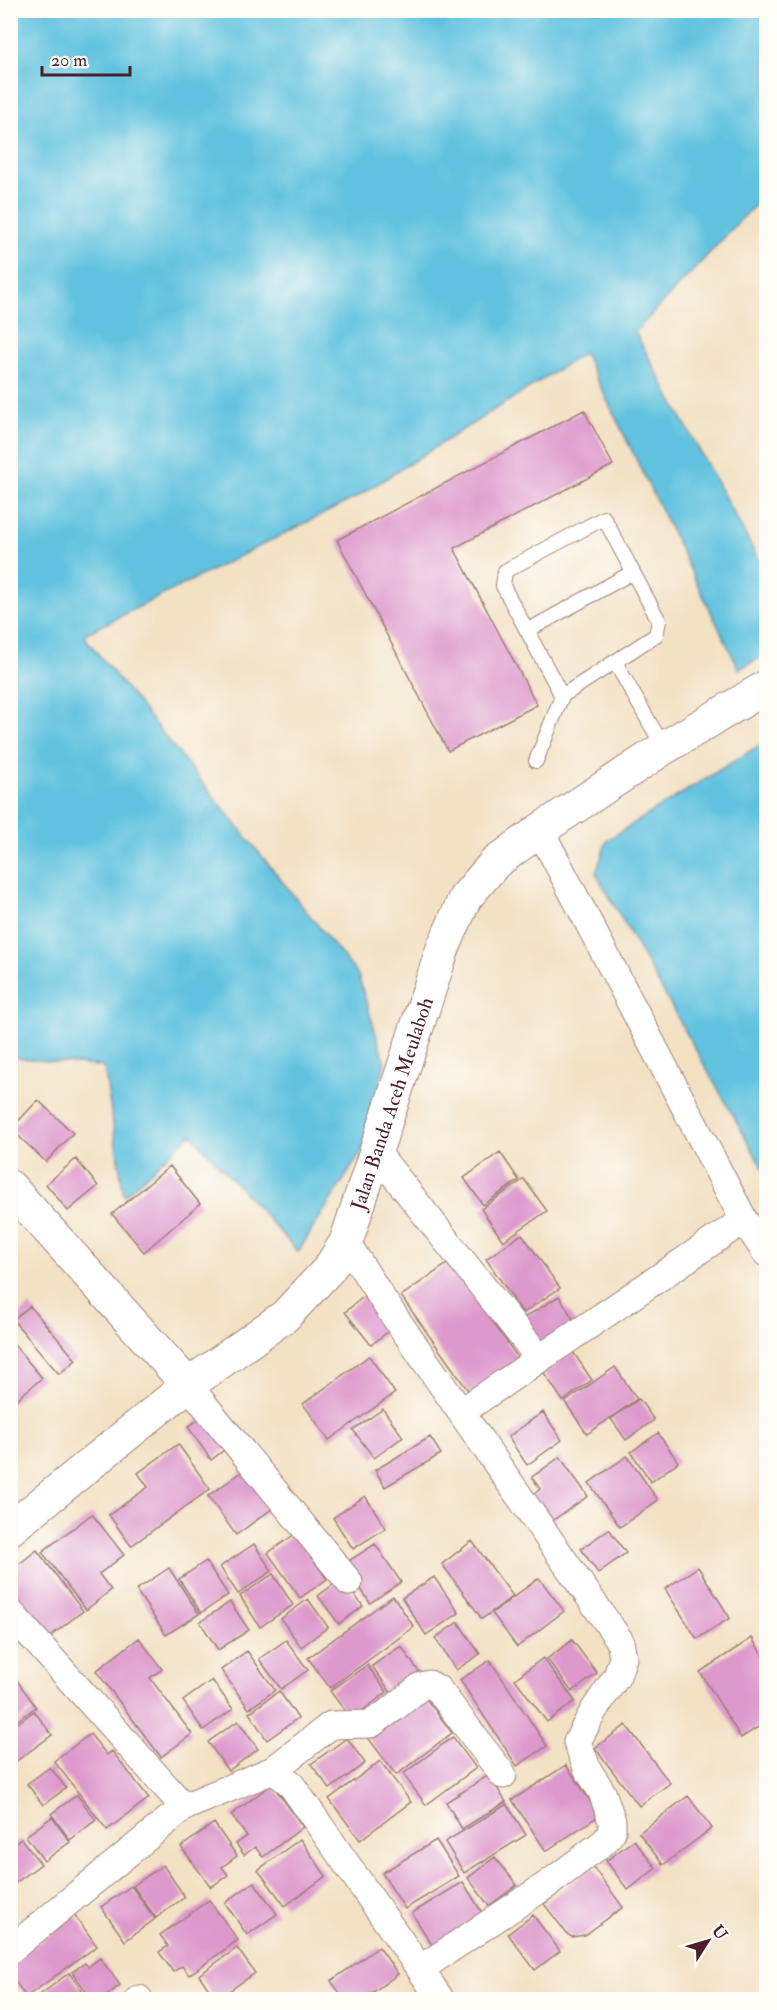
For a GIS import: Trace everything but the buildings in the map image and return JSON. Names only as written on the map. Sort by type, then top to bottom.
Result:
[{"type":"main road","name":"Jalan Banda Aceh Meulaboh","points":[[10,1529],[188,1385],[285,1316],[329,1269],[345,1242],[435,970],[465,898],[495,863],[540,830],[664,748],[766,687]]},
{"type":"main road","points":[[10,1187],[188,1385]]},
{"type":"street","points":[[540,830],[744,1220],[766,1253]]},
{"type":"street","points":[[376,1153],[540,1359]]},
{"type":"street","points":[[460,1412],[744,1220]]},
{"type":"street","points":[[345,1242],[620,1641],[624,1658],[617,1676],[594,1710],[577,1742],[588,1770],[602,1792],[612,1821],[612,1833],[604,1842],[548,1884],[420,1969]]},
{"type":"street","points":[[188,1385],[349,1582]]},
{"type":"street","points":[[10,1612],[184,1807]]},
{"type":"street","points":[[10,1950],[184,1807],[273,1770],[331,1725],[371,1724],[421,1686],[429,1684],[438,1689],[503,1775]]},
{"type":"street","points":[[273,1770],[290,1783],[441,2000]]},
{"type":"lane","points":[[536,761],[562,696],[656,635],[659,621],[604,518],[505,571],[503,586],[562,696]]},
{"type":"lane","points":[[527,632],[633,572]]},
{"type":"lane","points":[[615,662],[664,748]]},
{"type":"water","points":[[11,11],[766,11],[766,198],[750,210],[635,332],[766,573],[766,655],[739,669],[584,353],[355,498],[83,635],[358,975],[385,1063],[362,1151],[298,1252],[191,1134],[124,1196],[104,1067],[11,1057]]},
{"type":"water","points":[[766,741],[766,1174],[596,873],[607,840]]}]
